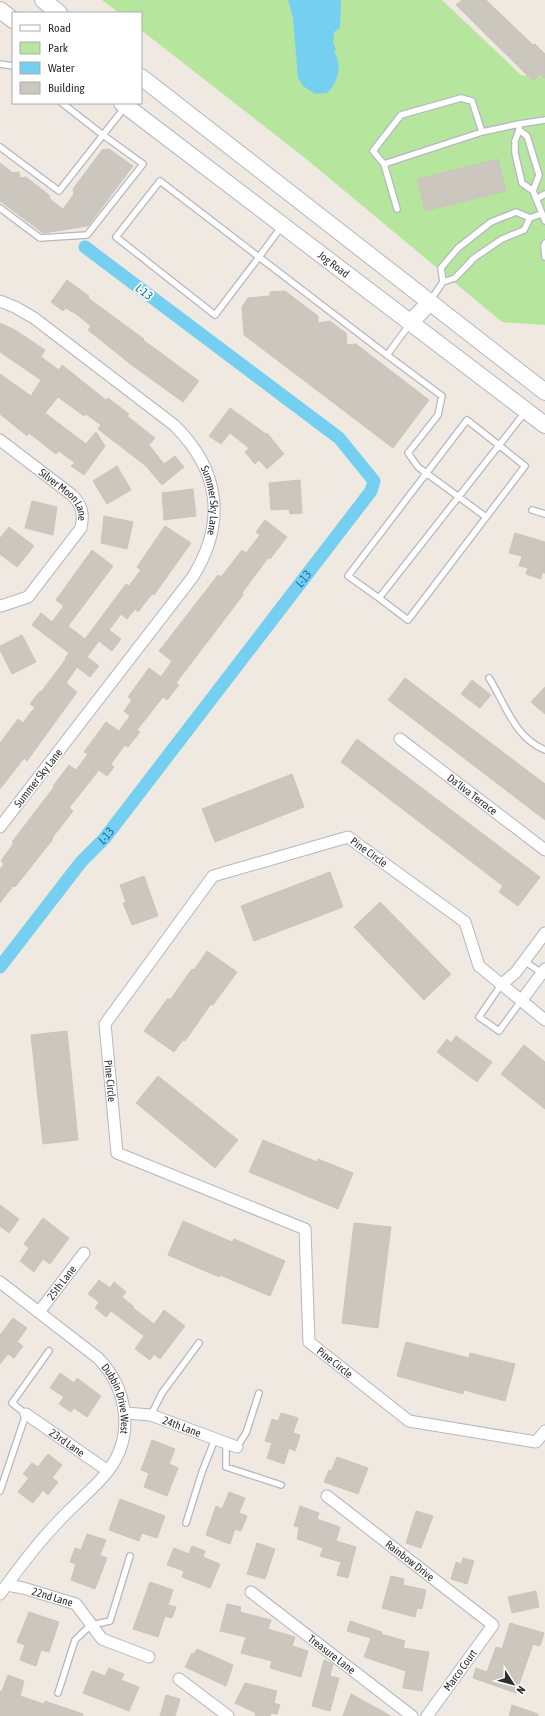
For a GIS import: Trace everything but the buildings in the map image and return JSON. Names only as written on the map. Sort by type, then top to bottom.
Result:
[{"type":"main road","points":[[43,0],[59,12]]},
{"type":"main road","points":[[0,10],[12,19]]},
{"type":"main road","points":[[142,81],[545,392]]},
{"type":"main road","name":"Jog Road","points":[[125,104],[545,425]]},
{"type":"main road","points":[[410,323],[430,302]]},
{"type":"street","name":"Summer Sky Lane","points":[[0,301],[15,307],[34,318],[178,429],[197,452],[206,467],[213,493],[214,511],[213,529],[209,546],[202,563],[192,578],[0,827]]},
{"type":"street","name":"Silver Moon Lane","points":[[0,440],[72,495],[79,502],[83,519],[81,528],[28,597],[1,606]]},
{"type":"street","name":"Da'liva Terrace","points":[[400,739],[545,850]]},
{"type":"street","name":"Pine Circle","points":[[545,1020],[501,986],[479,966],[465,922],[348,837],[213,876],[105,1024],[117,1153],[305,1229],[309,1342],[409,1421],[536,1442],[545,1431]]},
{"type":"street","points":[[501,986],[516,972],[545,933]]},
{"type":"street","points":[[521,1002],[544,973]]},
{"type":"street","name":"25th Lane","points":[[39,1312],[84,1253]]},
{"type":"street","name":"Dubbin Drive West","points":[[0,1282],[105,1365],[116,1381],[125,1413],[125,1426],[122,1445],[108,1471],[59,1521],[29,1555],[0,1594]]},
{"type":"street","name":"24th Lane","points":[[125,1413],[150,1415],[232,1445]]},
{"type":"street","name":"23rd Lane","points":[[26,1414],[108,1471]]},
{"type":"street","name":"Rainbow Drive","points":[[326,1496],[493,1625]]},
{"type":"street","name":"22nd Lane","points":[[7,1585],[23,1588],[76,1604],[102,1639],[149,1657]]},
{"type":"street","name":"Treasure Lane","points":[[251,1592],[412,1716]]},
{"type":"street","name":"Marco Court","points":[[427,1716],[493,1625]]},
{"type":"street","points":[[179,1679],[228,1716]]},
{"type":"lane","points":[[0,64],[12,66]]},
{"type":"lane","points":[[397,209],[384,164],[373,151],[400,115],[461,98],[472,101],[482,132]]},
{"type":"lane","points":[[0,208],[40,238],[87,235],[143,164],[63,104]]},
{"type":"lane","points":[[0,147],[59,191],[103,135],[125,104]]},
{"type":"lane","points":[[384,164],[482,132],[545,120]]},
{"type":"lane","points":[[519,124],[519,130],[515,140],[515,153],[522,183],[533,191],[545,221]]},
{"type":"lane","points":[[519,130],[527,136],[539,175],[533,191]]},
{"type":"lane","points":[[283,226],[259,257],[215,315],[116,238],[160,181],[259,257],[387,356],[442,396],[438,415],[408,453],[418,467],[486,517]]},
{"type":"lane","points":[[536,199],[545,194]]},
{"type":"lane","points":[[443,282],[441,268],[458,248],[491,222],[516,212],[530,218],[541,214]]},
{"type":"lane","points":[[430,302],[443,282],[455,278],[474,258],[502,239],[524,230],[530,218]]},
{"type":"lane","points":[[545,243],[545,257]]},
{"type":"lane","points":[[387,356],[410,323]]},
{"type":"lane","points":[[379,598],[526,411]]},
{"type":"lane","points":[[466,420],[499,445],[525,466],[408,620],[348,576],[466,420]]},
{"type":"lane","points":[[532,510],[545,514]]},
{"type":"lane","points":[[489,678],[521,734],[535,746],[545,750]]},
{"type":"lane","points":[[524,961],[544,973]]},
{"type":"lane","points":[[501,986],[479,1017],[499,1031],[521,1002]]},
{"type":"lane","points":[[150,1415],[162,1392],[200,1342]]},
{"type":"lane","points":[[0,1491],[26,1414],[12,1403],[49,1351]]},
{"type":"lane","points":[[259,1393],[246,1432],[232,1445],[226,1467],[281,1485]]},
{"type":"lane","points":[[186,1523],[202,1472],[215,1439]]},
{"type":"lane","points":[[58,1693],[76,1640],[91,1625],[110,1621],[130,1556]]},
{"type":"green space","points":[[102,0],[442,0],[521,75],[545,77],[545,325],[502,322],[305,158],[142,31],[142,12],[118,12]]},
{"type":"water","points":[[288,0],[341,0],[340,28],[334,32],[333,43],[336,49],[334,52],[337,57],[339,68],[334,84],[327,93],[315,94],[303,86],[298,78],[293,18]]},
{"type":"waterway","name":"L-13","points":[[0,967],[81,862],[104,839],[371,491],[374,481],[339,438],[85,247]]}]
